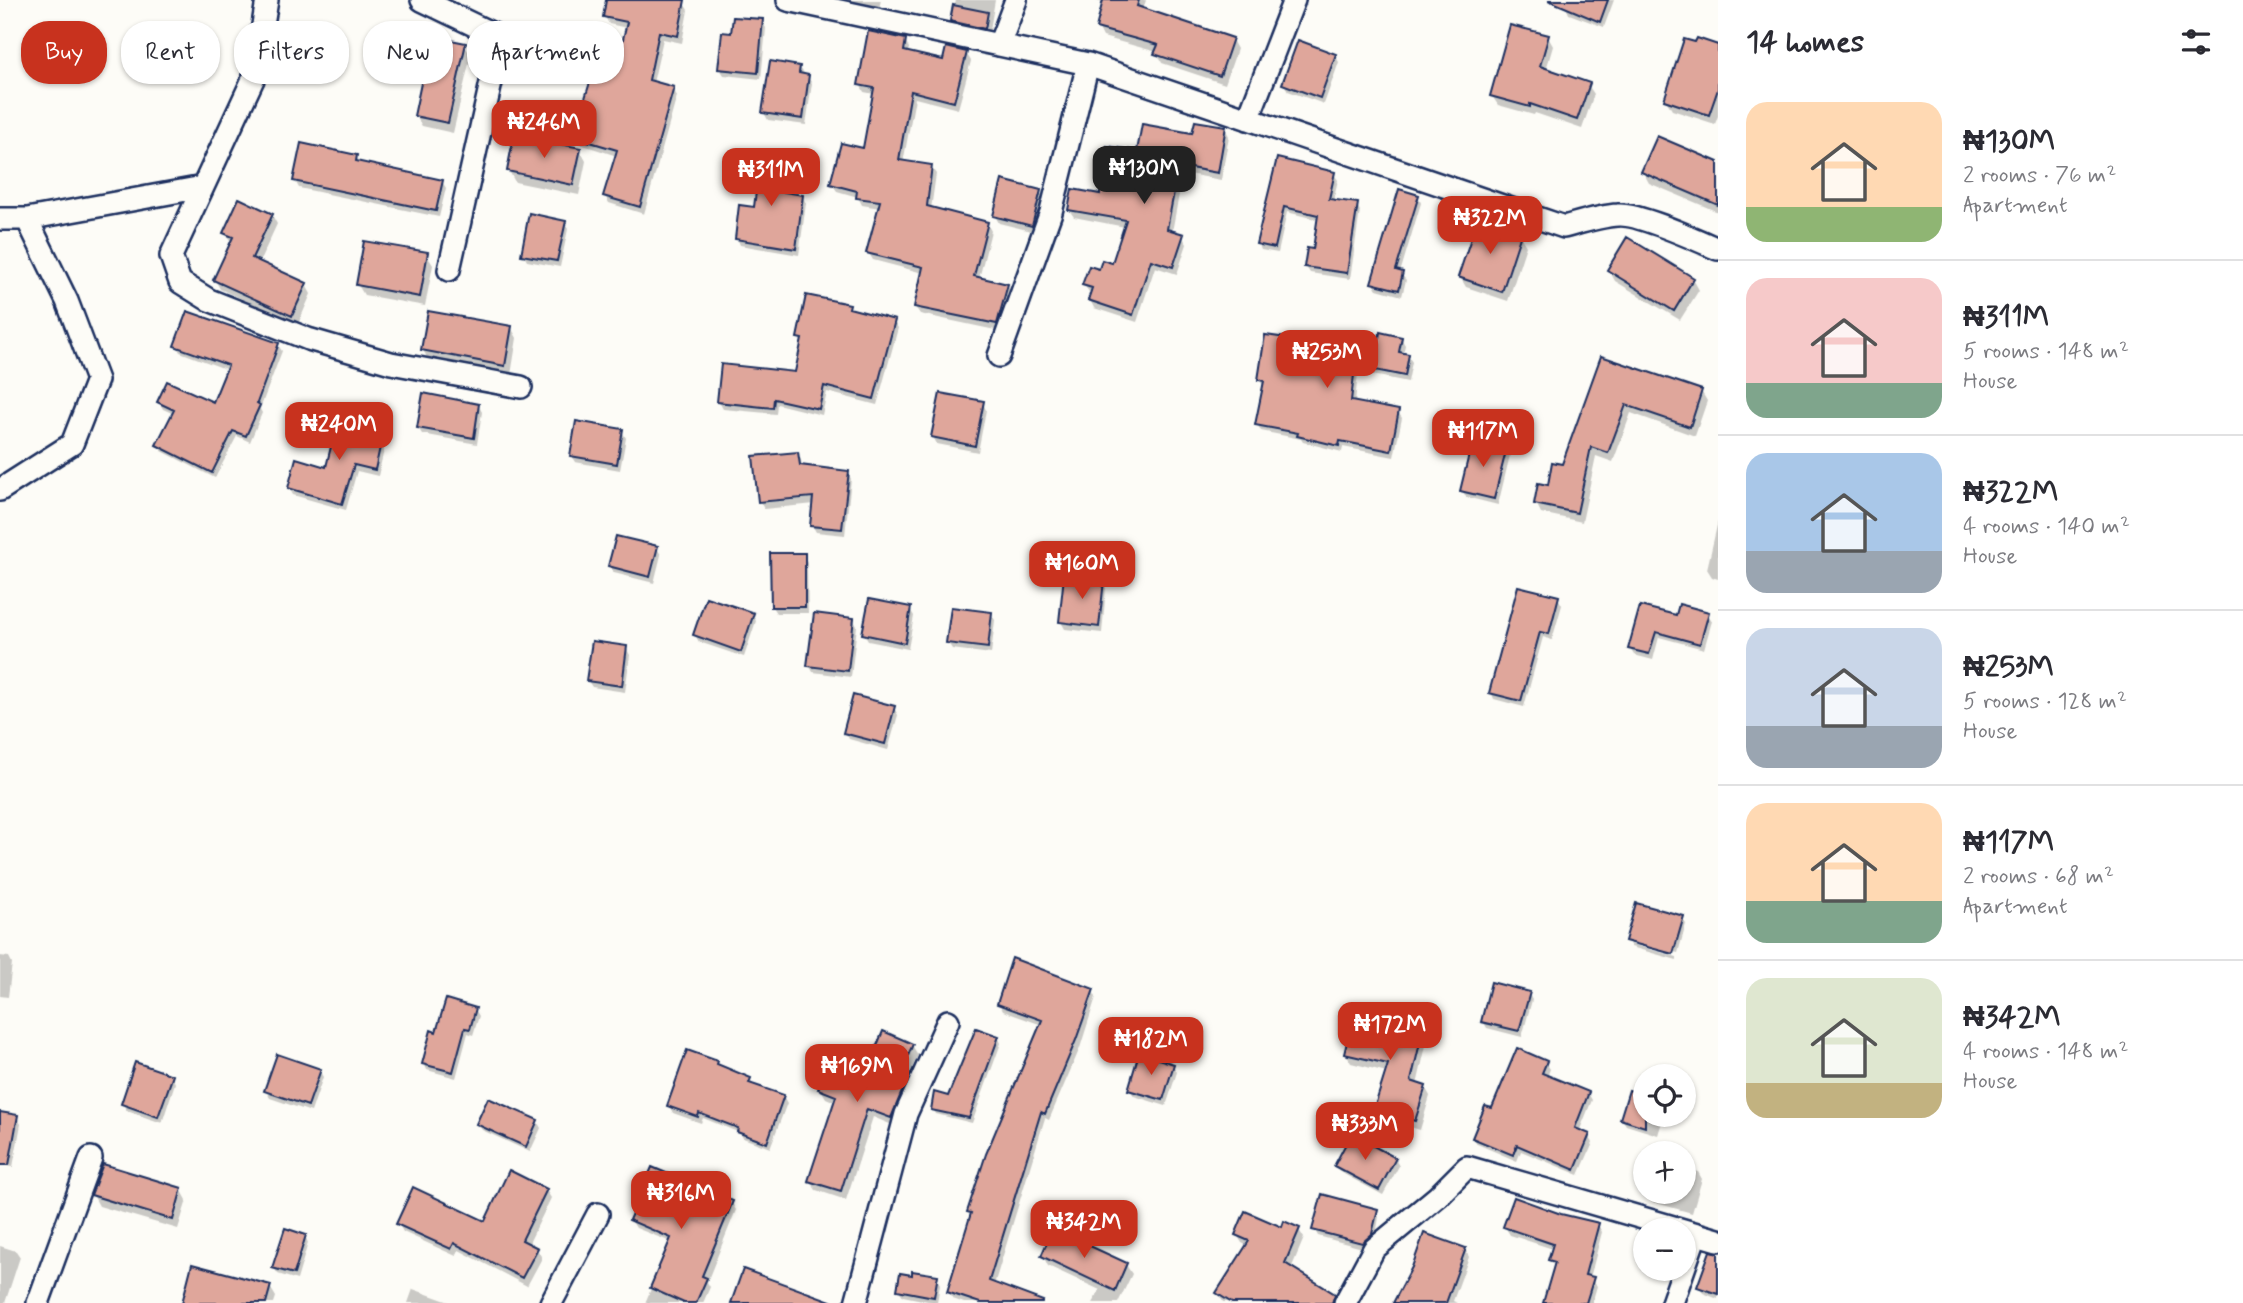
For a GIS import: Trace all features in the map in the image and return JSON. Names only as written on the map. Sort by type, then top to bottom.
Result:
[{"type":"street","points":[[267,0],[255,75],[171,256],[180,282],[209,300],[307,339],[391,363],[521,387]]},
{"type":"street","points":[[422,0],[501,38],[449,270]]},
{"type":"street","points":[[788,0],[1088,64],[1564,228],[1621,214],[1718,249]]},
{"type":"street","points":[[999,45],[1016,0]]},
{"type":"street","points":[[1248,119],[1294,0]]},
{"type":"street","points":[[999,356],[1051,212],[1088,64]]},
{"type":"street","points":[[0,219],[27,219],[203,187]]},
{"type":"street","points":[[0,490],[72,444],[97,380],[67,301],[27,219]]},
{"type":"street","points":[[856,1303],[906,1114],[948,1021]]},
{"type":"street","points":[[38,1303],[91,1158]]},
{"type":"street","points":[[1345,1303],[1374,1249],[1438,1196],[1466,1167],[1641,1218]]},
{"type":"street","points":[[551,1303],[597,1214]]},
{"type":"street","points":[[1696,1234],[1718,1240]]},
{"type":"street","points":[[1672,1303],[1680,1281]]},
{"type":"building","points":[[606,0],[685,0],[678,36],[659,32],[649,80],[674,87],[640,207],[603,196],[617,150],[573,137],[589,84],[624,84],[624,35],[627,22],[603,17]]},
{"type":"building","points":[[1103,0],[1139,0],[1137,6],[1233,38],[1220,76],[1154,54],[1158,45],[1096,28]]},
{"type":"building","points":[[1548,0],[1608,0],[1600,22]]},
{"type":"building","points":[[953,5],[988,12],[985,29],[950,21]]},
{"type":"building","points":[[733,17],[763,19],[758,73],[718,69],[722,32],[731,33]]},
{"type":"building","points":[[1510,25],[1549,35],[1540,66],[1590,83],[1577,120],[1530,104],[1530,107],[1490,96]]},
{"type":"building","points":[[868,31],[906,39],[904,51],[943,60],[946,47],[967,52],[954,102],[911,91],[899,160],[932,165],[927,206],[988,222],[974,276],[1008,284],[997,324],[914,307],[923,267],[866,253],[880,201],[856,198],[857,191],[830,184],[841,143],[863,148],[874,88],[858,85]]},
{"type":"building","points":[[1697,38],[1718,45],[1718,89],[1709,115],[1664,100],[1684,39],[1695,42]]},
{"type":"building","points":[[453,40],[466,43],[448,123],[414,116],[421,84],[453,84]]},
{"type":"building","points":[[1298,40],[1336,54],[1320,98],[1282,84]]},
{"type":"building","points":[[770,61],[800,66],[799,73],[809,75],[803,119],[762,113]]},
{"type":"building","points":[[1195,121],[1226,126],[1218,173],[1179,166],[1167,229],[1184,234],[1173,267],[1151,260],[1133,315],[1088,300],[1092,288],[1082,285],[1089,266],[1099,269],[1102,260],[1112,263],[1126,220],[1068,210],[1072,189],[1100,194],[1107,146],[1137,151],[1142,124],[1192,133]]},
{"type":"building","points":[[514,135],[581,148],[573,185],[507,171]]},
{"type":"building","points":[[1657,136],[1718,162],[1718,205],[1641,172]]},
{"type":"building","points":[[301,143],[357,155],[356,161],[443,180],[436,211],[293,181]]},
{"type":"building","points":[[761,154],[789,158],[784,192],[803,195],[796,249],[735,239],[739,205],[754,207]]},
{"type":"building","points":[[1277,158],[1335,172],[1329,199],[1358,203],[1347,273],[1304,267],[1307,248],[1313,249],[1318,215],[1284,207],[1275,248],[1256,244]]},
{"type":"building","points":[[1002,180],[1041,190],[1032,226],[993,216]]},
{"type":"building","points":[[1399,189],[1419,195],[1396,270],[1403,272],[1399,290],[1371,283]]},
{"type":"building","points":[[239,198],[273,214],[252,258],[307,283],[292,316],[213,280],[233,237],[223,233]]},
{"type":"building","points":[[529,213],[566,221],[557,261],[521,255]]},
{"type":"building","points":[[1477,220],[1521,234],[1502,292],[1458,277]]},
{"type":"building","points":[[1627,237],[1694,278],[1674,311],[1607,270]]},
{"type":"building","points":[[364,241],[428,252],[420,297],[356,285]]},
{"type":"building","points":[[806,295],[850,304],[849,308],[895,320],[874,399],[824,386],[819,409],[774,399],[773,408],[717,402],[721,364],[795,372],[802,339],[797,338]]},
{"type":"building","points":[[187,311],[279,343],[257,403],[260,405],[246,436],[233,431],[212,473],[156,445],[174,410],[157,402],[167,381],[213,402],[228,365],[174,346]]},
{"type":"building","points":[[428,311],[512,326],[505,366],[421,350]]},
{"type":"building","points":[[1380,332],[1402,337],[1399,352],[1409,354],[1405,376],[1355,366],[1351,401],[1399,410],[1391,451],[1340,441],[1339,446],[1297,436],[1298,433],[1255,425],[1264,381],[1258,380],[1265,335],[1315,342],[1378,346]]},
{"type":"building","points":[[1601,356],[1702,390],[1690,427],[1626,405],[1608,453],[1591,447],[1577,513],[1534,504],[1538,483],[1548,485],[1552,462],[1562,464]]},
{"type":"building","points":[[423,393],[479,404],[474,438],[417,428]]},
{"type":"building","points":[[940,393],[984,401],[975,446],[931,437]]},
{"type":"building","points":[[338,418],[384,429],[375,470],[354,465],[342,504],[288,488],[296,458],[326,467]]},
{"type":"building","points":[[576,421],[623,429],[617,464],[570,456]]},
{"type":"building","points":[[1473,438],[1507,447],[1494,499],[1460,491]]},
{"type":"building","points":[[798,452],[800,465],[849,471],[842,529],[810,526],[813,497],[758,502],[753,456]]},
{"type":"building","points":[[616,536],[658,546],[650,577],[608,566]]},
{"type":"building","points":[[770,553],[805,553],[805,607],[771,607]]},
{"type":"building","points":[[1064,576],[1104,580],[1099,627],[1059,622]]},
{"type":"building","points":[[1518,586],[1559,596],[1549,634],[1540,632],[1521,701],[1489,693]]},
{"type":"building","points":[[706,597],[754,613],[741,652],[693,635]]},
{"type":"building","points":[[869,599],[911,607],[905,643],[862,634]]},
{"type":"building","points":[[1679,604],[1709,612],[1700,644],[1656,632],[1649,654],[1628,649],[1640,606],[1676,615]]},
{"type":"building","points":[[951,607],[992,612],[988,648],[946,643]]},
{"type":"building","points":[[814,613],[854,618],[848,671],[807,666]]},
{"type":"building","points":[[592,641],[627,646],[622,686],[586,681]]},
{"type":"building","points":[[853,695],[895,706],[885,744],[843,733]]},
{"type":"building","points":[[1636,903],[1684,916],[1673,954],[1625,941]]},
{"type":"building","points":[[1012,958],[1094,989],[1045,1114],[1041,1112],[989,1281],[1043,1301],[980,1303],[947,1292],[971,1213],[967,1212],[986,1154],[1042,1020],[997,1004]]},
{"type":"building","points":[[1491,982],[1530,992],[1519,1031],[1481,1022]]},
{"type":"building","points":[[446,999],[476,1008],[470,1029],[465,1028],[453,1072],[422,1064],[431,1030],[436,1032]]},
{"type":"building","points":[[1354,1014],[1423,1030],[1411,1081],[1426,1086],[1415,1121],[1374,1109],[1388,1064],[1344,1054]]},
{"type":"building","points":[[976,1028],[999,1036],[969,1118],[931,1110],[934,1092],[948,1096]]},
{"type":"building","points":[[883,1031],[913,1044],[898,1079],[906,1082],[891,1118],[867,1109],[841,1191],[808,1181],[836,1096],[818,1089],[833,1053],[868,1067]]},
{"type":"building","points":[[1517,1048],[1547,1061],[1542,1073],[1589,1092],[1575,1128],[1590,1134],[1575,1170],[1517,1145],[1513,1155],[1472,1138],[1485,1106],[1492,1108]]},
{"type":"building","points":[[687,1050],[718,1061],[717,1064],[751,1078],[749,1083],[784,1095],[767,1143],[699,1113],[698,1117],[667,1106]]},
{"type":"building","points":[[1139,1053],[1174,1064],[1163,1100],[1128,1090]]},
{"type":"building","points":[[277,1054],[321,1069],[308,1106],[264,1091]]},
{"type":"building","points":[[135,1062],[173,1075],[158,1117],[121,1104]]},
{"type":"building","points":[[1629,1090],[1633,1091],[1633,1123],[1620,1119]]},
{"type":"building","points":[[488,1098],[538,1120],[526,1147],[476,1124]]},
{"type":"building","points":[[0,1112],[18,1115],[9,1165],[0,1165]]},
{"type":"building","points":[[1351,1134],[1396,1158],[1379,1190],[1334,1166]]},
{"type":"building","points":[[103,1164],[182,1188],[173,1220],[91,1195]]},
{"type":"building","points":[[652,1167],[733,1201],[702,1276],[707,1278],[696,1303],[684,1303],[650,1288],[671,1238],[629,1220]]},
{"type":"building","points":[[509,1170],[547,1189],[522,1240],[538,1248],[522,1278],[454,1243],[451,1249],[396,1224],[413,1187],[485,1221]]},
{"type":"building","points":[[1322,1194],[1378,1209],[1372,1234],[1362,1243],[1312,1230]]},
{"type":"building","points":[[1514,1197],[1561,1214],[1599,1223],[1585,1275],[1594,1277],[1586,1303],[1543,1303],[1555,1262],[1548,1260],[1553,1244],[1503,1227]]},
{"type":"building","points":[[1245,1211],[1282,1227],[1284,1221],[1300,1228],[1285,1263],[1335,1294],[1332,1303],[1232,1303],[1216,1293],[1249,1241],[1235,1235]]},
{"type":"building","points":[[285,1228],[306,1235],[294,1274],[272,1268]]},
{"type":"building","points":[[1053,1229],[1127,1263],[1115,1291],[1041,1256]]},
{"type":"building","points":[[1424,1233],[1466,1248],[1446,1303],[1393,1303],[1412,1267]]},
{"type":"building","points":[[1710,1251],[1718,1253],[1718,1294],[1697,1287]]},
{"type":"building","points":[[192,1264],[271,1285],[266,1303],[182,1303]]},
{"type":"building","points":[[743,1269],[831,1301],[731,1303]]},
{"type":"building","points":[[912,1271],[938,1275],[934,1297],[897,1290],[900,1273],[912,1275]]}]
